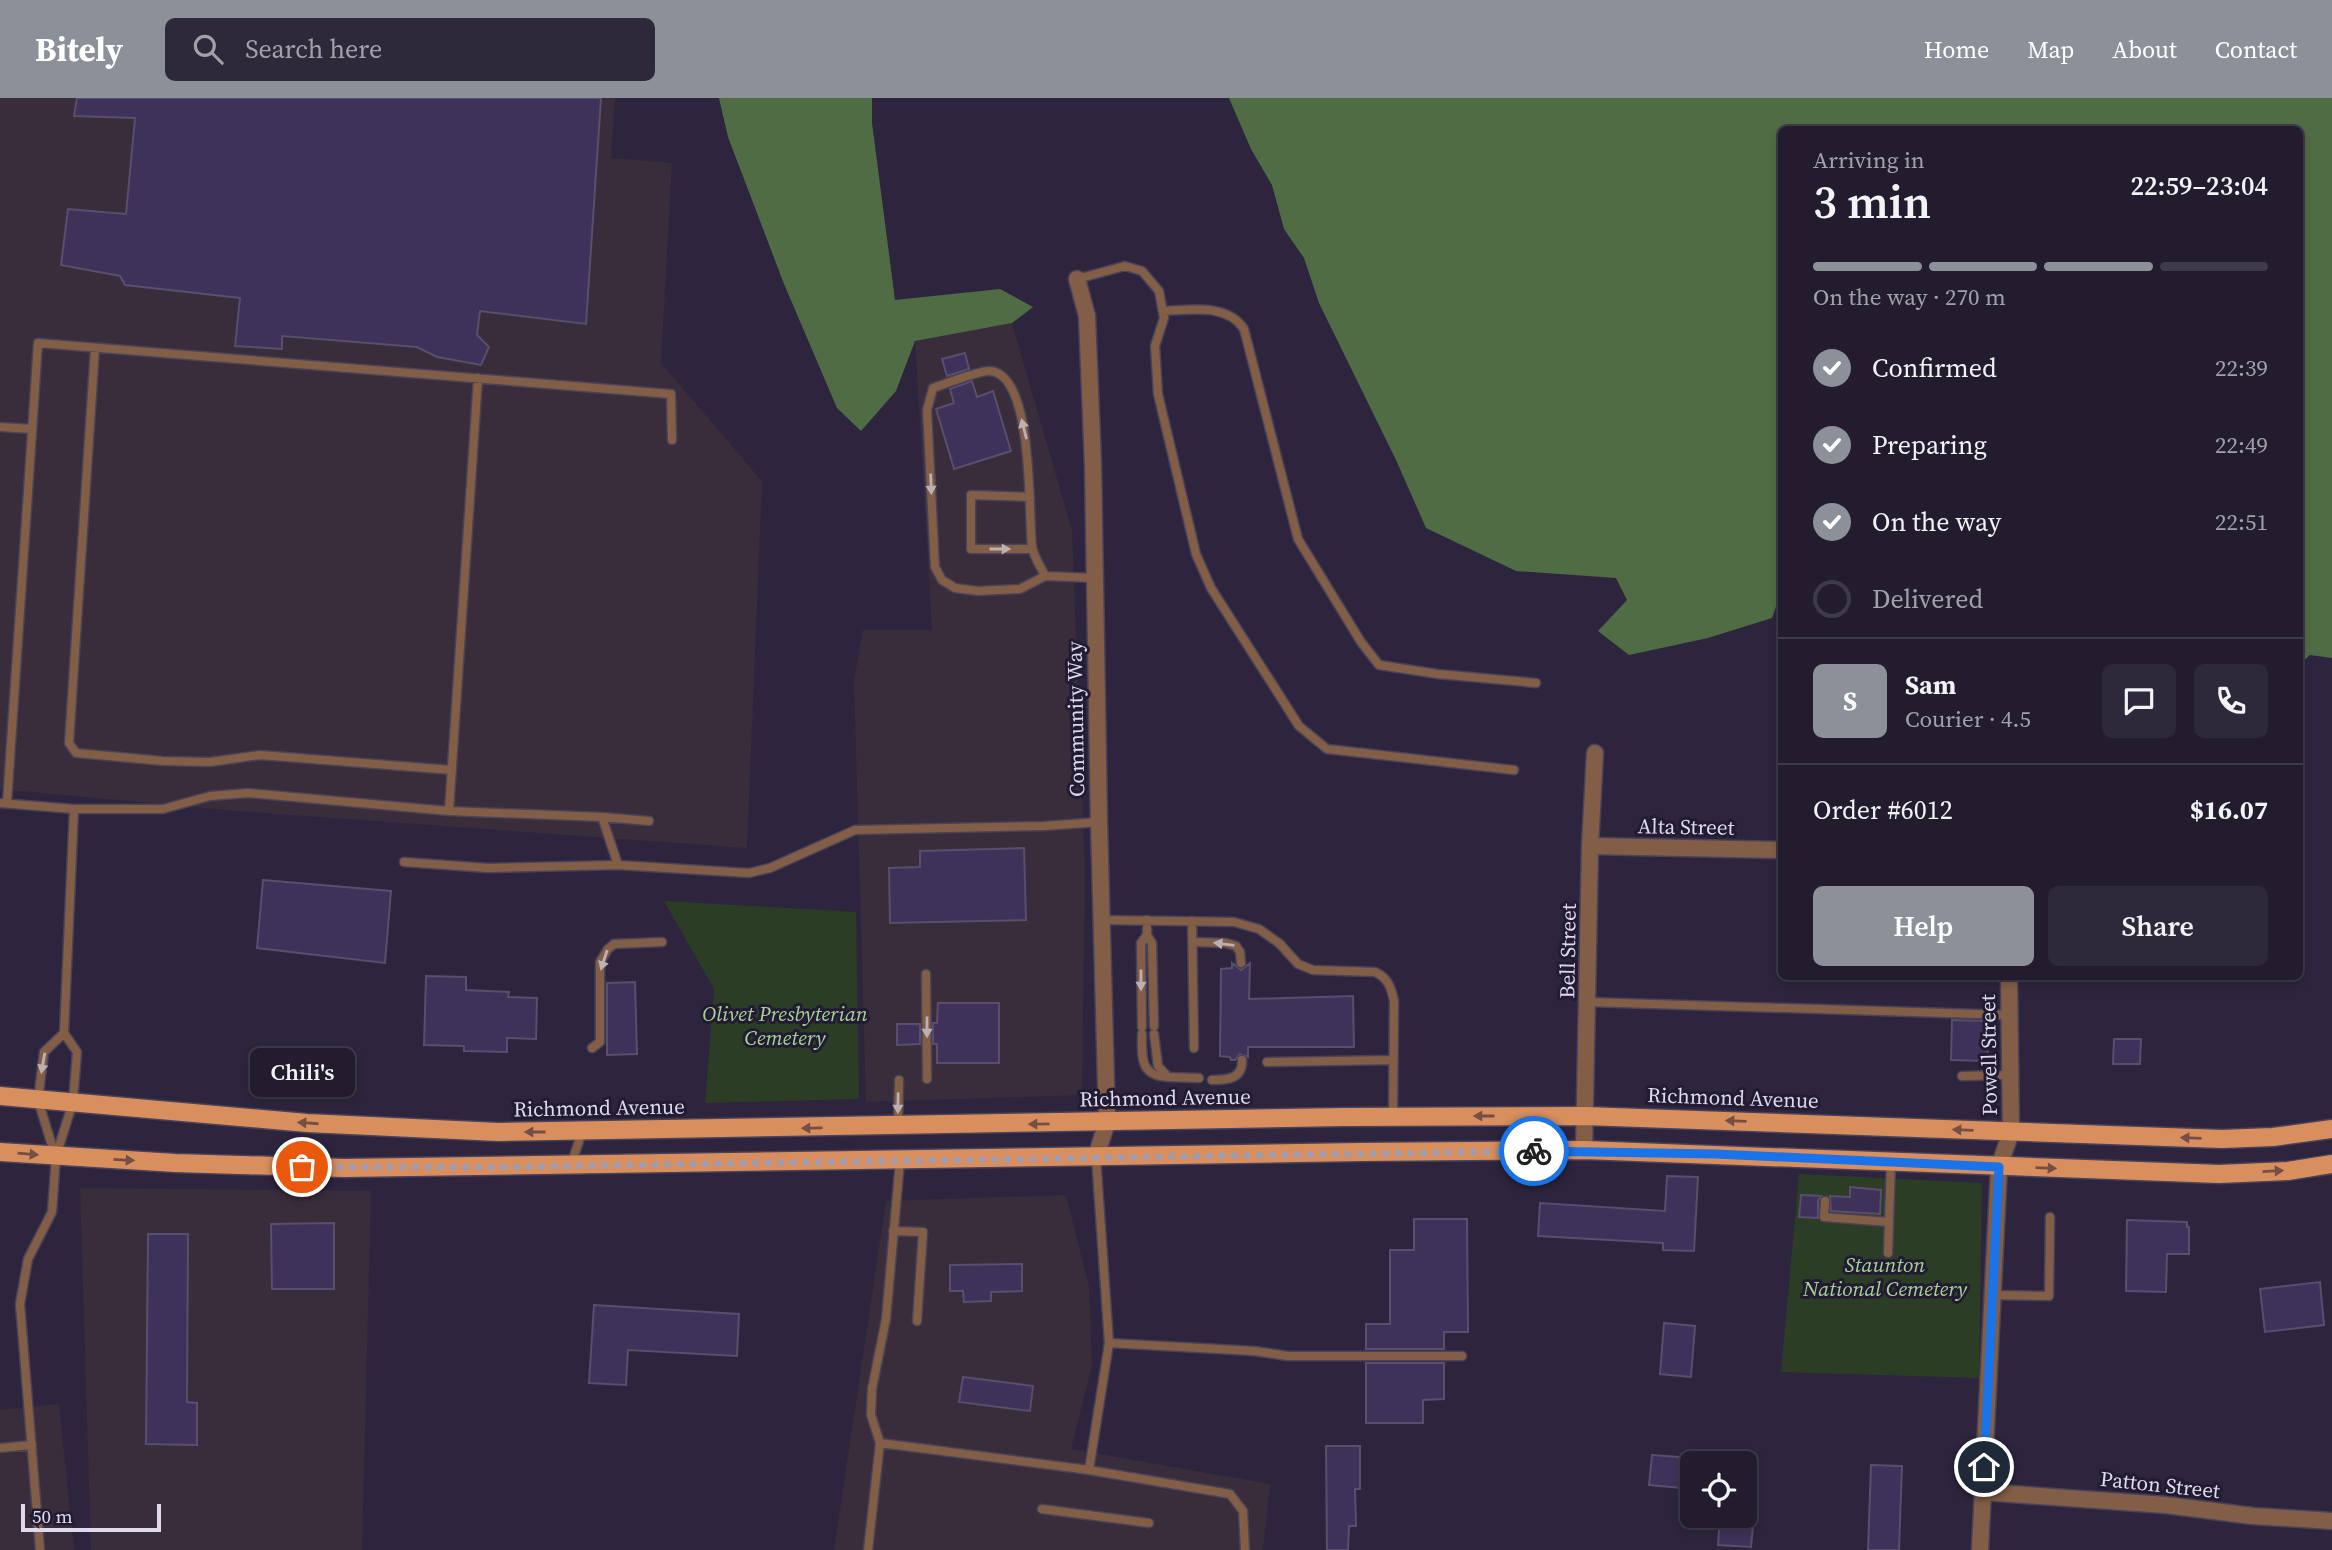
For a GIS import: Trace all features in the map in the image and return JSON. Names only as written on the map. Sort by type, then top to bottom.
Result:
[{"type":"main road","name":"Richmond Avenue","points":[[0,1096],[307,1123],[498,1132],[1585,1116],[2222,1139],[2273,1137],[2332,1129]]},
{"type":"main road","points":[[0,1152],[174,1163],[302,1167],[1584,1150],[2219,1174],[2288,1171],[2332,1164]]},
{"type":"street","name":"Community Way","points":[[1077,279],[1087,316],[1107,1122],[1096,1157]]},
{"type":"street","name":"Bell Street","points":[[1584,1150],[1590,846],[1595,753]]},
{"type":"street","name":"Alta Street","points":[[1590,846],[1778,850]]},
{"type":"street","name":"Powell Street","points":[[1980,1550],[1999,1167],[2011,1132],[2009,980]]},
{"type":"street","name":"Patton Street","points":[[1983,1492],[2332,1521]]},
{"type":"lane","points":[[1077,279],[1125,266],[1142,271],[1159,291],[1164,318],[1154,346],[1157,394],[1196,554],[1211,588],[1299,726],[1327,748],[1514,770]]},
{"type":"lane","points":[[1163,312],[1193,309],[1218,311],[1237,318],[1244,329],[1298,540],[1361,642],[1380,665],[1438,674],[1536,682]]},
{"type":"lane","points":[[649,821],[449,811],[242,793],[210,796],[163,809],[74,809],[3,803],[38,343],[671,394],[672,440]]},
{"type":"lane","points":[[94,348],[69,743],[76,753],[163,761],[210,762],[260,755],[452,770]]},
{"type":"lane","points":[[1045,576],[1032,549],[1027,445],[1020,412],[1009,386],[1000,374],[989,371],[933,388],[927,410],[934,568],[942,580],[955,588],[978,591],[1020,589],[1045,576],[1095,578]]},
{"type":"lane","points":[[449,811],[478,378]]},
{"type":"lane","points":[[0,427],[32,429]]},
{"type":"lane","points":[[1030,497],[971,495],[971,549],[1032,549]]},
{"type":"lane","points":[[40,1550],[20,1304],[28,1259],[52,1212],[56,1156],[73,1102],[77,1052],[64,1033],[74,809]]},
{"type":"lane","points":[[602,817],[618,865]]},
{"type":"lane","points":[[404,862],[488,868],[618,865],[749,873],[770,869],[855,830],[1044,826],[1099,822]]},
{"type":"lane","points":[[1102,919],[1234,922],[1259,929],[1280,944],[1298,964],[1313,970],[1375,972],[1384,976],[1394,1001],[1393,1117]]},
{"type":"lane","points":[[1147,920],[1147,935],[1152,943],[1154,1030],[1158,1066],[1168,1077]]},
{"type":"lane","points":[[1192,921],[1194,1048]]},
{"type":"lane","points":[[1147,935],[1141,943],[1143,1062],[1156,1077],[1199,1078]]},
{"type":"lane","points":[[592,1048],[600,1042],[600,961],[614,944],[662,942]]},
{"type":"lane","points":[[1192,942],[1236,946],[1240,951],[1241,963]]},
{"type":"lane","points":[[926,974],[927,1079]]},
{"type":"lane","points":[[1588,1002],[2009,1015]]},
{"type":"lane","points":[[56,1156],[38,1100],[44,1052],[64,1033]]},
{"type":"lane","points":[[1212,1080],[1229,1079],[1238,1074],[1242,1069],[1242,1060]]},
{"type":"lane","points":[[1267,1062],[1393,1060]]},
{"type":"lane","points":[[1962,1076],[2010,1075]]},
{"type":"lane","points":[[898,1126],[899,1080]]},
{"type":"lane","points":[[571,1165],[582,1131]]},
{"type":"lane","points":[[1089,1470],[1109,1343],[1096,1157]]},
{"type":"lane","points":[[868,1550],[880,1443],[871,1415],[872,1389],[886,1319],[900,1161]]},
{"type":"lane","points":[[1888,1254],[1891,1162]]},
{"type":"lane","points":[[1825,1201],[1824,1217],[1889,1222]]},
{"type":"lane","points":[[1992,1295],[2049,1296],[2050,1217]]},
{"type":"lane","points":[[893,1231],[923,1232],[917,1321]]},
{"type":"lane","points":[[1109,1343],[1254,1351],[1288,1356],[1462,1356]]},
{"type":"lane","points":[[880,1443],[1089,1470],[1230,1494],[1243,1511],[1245,1550]]},
{"type":"lane","points":[[0,1448],[32,1445]]},
{"type":"lane","points":[[1042,1510],[1149,1523]]},
{"type":"shaded area","points":[[0,98],[615,98],[611,158],[672,163],[661,363],[762,481],[747,848],[237,811],[0,789]]},
{"type":"shaded area","points":[[1012,323],[1072,531],[1085,872],[1082,1095],[866,1102],[854,680],[863,630],[932,630],[915,341]]},
{"type":"shaded area","points":[[80,1188],[371,1191],[362,1550],[91,1550]]},
{"type":"shaded area","points":[[1066,1195],[1089,1287],[1092,1365],[1071,1449],[1270,1484],[1263,1550],[834,1550],[886,1201]]},
{"type":"shaded area","points":[[59,1404],[74,1550],[0,1550],[0,1410]]},
{"type":"green space","points":[[719,98],[872,98],[872,123],[895,300],[1000,289],[1033,307],[1012,323],[915,341],[896,391],[861,431],[837,408],[784,284],[728,137]]},
{"type":"green space","points":[[1229,98],[2332,98],[2332,658],[2310,655],[2303,661],[2303,126],[1778,126],[1778,601],[1772,618],[1708,638],[1629,655],[1598,631],[1627,600],[1616,578],[1516,571],[1426,528],[1396,460],[1319,303],[1304,258],[1284,229],[1272,185],[1251,149]]},
{"type":"green space","name":"Olivet Presbyterian Cemetery","points":[[664,901],[856,912],[859,1099],[705,1103],[714,989]]},
{"type":"green space","name":"Staunton National Cemetery","points":[[1799,1174],[1982,1183],[1979,1378],[1781,1372]]},
{"type":"building","points":[[77,98],[601,98],[586,324],[480,311],[477,335],[489,347],[481,365],[437,357],[417,347],[282,336],[282,349],[235,346],[240,298],[125,285],[120,276],[61,265],[68,209],[126,214],[135,118],[74,116]]},
{"type":"building","points":[[965,353],[969,369],[947,376],[942,359]]},
{"type":"building","points":[[972,381],[977,397],[993,391],[1011,451],[954,469],[936,409],[954,403],[950,389]]},
{"type":"building","points":[[1024,848],[1026,920],[890,923],[889,868],[920,867],[920,851]]},
{"type":"building","points":[[263,880],[391,891],[385,963],[257,948]]},
{"type":"building","points":[[1232,963],[1241,970],[1250,963],[1249,999],[1353,996],[1354,1047],[1248,1047],[1248,1057],[1240,1054],[1235,1060],[1231,1060],[1230,1057],[1220,1056],[1221,969],[1232,968]]},
{"type":"building","points":[[426,976],[466,977],[466,990],[509,992],[508,997],[537,998],[536,1039],[507,1038],[507,1052],[464,1051],[464,1046],[424,1045]]},
{"type":"building","points":[[635,982],[637,1054],[607,1055],[607,983]]},
{"type":"building","points":[[938,1003],[999,1003],[999,1063],[937,1063],[933,1023],[937,1023]]},
{"type":"building","points":[[1952,1020],[1989,1021],[1987,1061],[1951,1060]]},
{"type":"building","points":[[897,1024],[920,1024],[920,1044],[897,1045]]},
{"type":"building","points":[[2114,1039],[2141,1039],[2140,1064],[2113,1064]]},
{"type":"building","points":[[1667,1176],[1698,1177],[1694,1251],[1663,1250],[1663,1243],[1538,1236],[1540,1203],[1665,1211]]},
{"type":"building","points":[[1850,1187],[1881,1190],[1880,1214],[1831,1211],[1830,1196],[1850,1197]]},
{"type":"building","points":[[1801,1195],[1821,1196],[1818,1201],[1818,1218],[1799,1217]]},
{"type":"building","points":[[1414,1219],[1467,1219],[1468,1332],[1444,1332],[1444,1349],[1366,1349],[1366,1324],[1390,1324],[1390,1250],[1414,1250]]},
{"type":"building","points":[[2127,1220],[2187,1222],[2189,1254],[2167,1254],[2166,1292],[2126,1291]]},
{"type":"building","points":[[334,1223],[334,1289],[272,1289],[271,1224]]},
{"type":"building","points":[[148,1234],[188,1234],[187,1402],[197,1403],[197,1445],[146,1444]]},
{"type":"building","points":[[1022,1264],[1022,1291],[991,1292],[991,1301],[964,1302],[963,1291],[950,1291],[950,1265]]},
{"type":"building","points":[[2320,1282],[2324,1325],[2265,1332],[2260,1289]]},
{"type":"building","points":[[594,1305],[739,1314],[737,1356],[628,1350],[626,1385],[589,1383]]},
{"type":"building","points":[[1664,1323],[1695,1326],[1691,1377],[1660,1374]]},
{"type":"building","points":[[1366,1363],[1444,1363],[1444,1399],[1423,1400],[1423,1423],[1366,1423]]},
{"type":"building","points":[[963,1377],[1033,1386],[1030,1411],[959,1402]]},
{"type":"building","points":[[1326,1446],[1360,1446],[1360,1489],[1355,1489],[1356,1526],[1349,1526],[1348,1550],[1327,1550]]},
{"type":"building","points":[[1652,1455],[1680,1457],[1680,1488],[1649,1485]]},
{"type":"building","points":[[1871,1465],[1902,1466],[1899,1550],[1868,1550]]},
{"type":"building","points":[[1719,1528],[1753,1528],[1751,1547],[1718,1545]]},
{"type":"way so far","points":[[302,1167],[494,1167],[1534,1151]]},
{"type":"place","name":"Chili's","points":[[302,1167]]},
{"type":"route","points":[[1534,1151],[1716,1154],[1999,1167],[1984,1467]]}]
